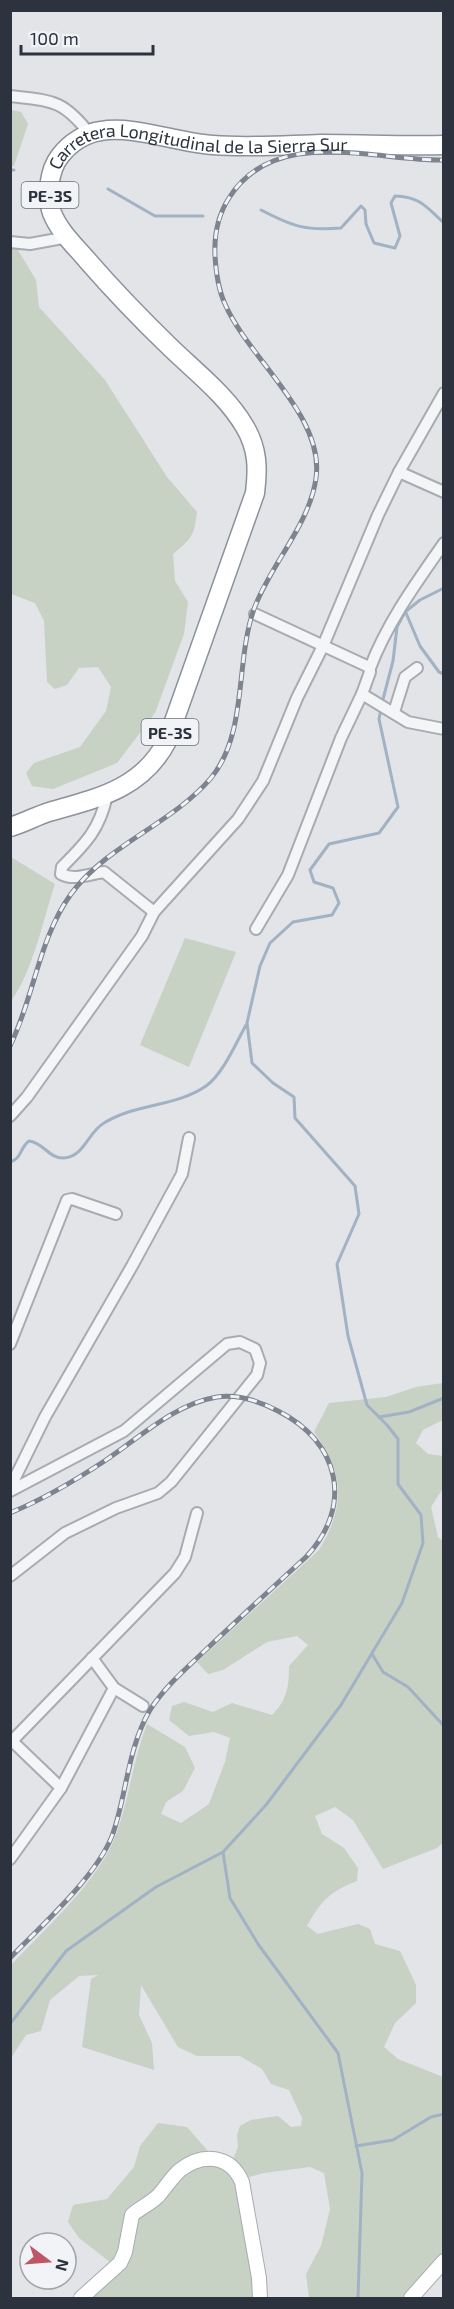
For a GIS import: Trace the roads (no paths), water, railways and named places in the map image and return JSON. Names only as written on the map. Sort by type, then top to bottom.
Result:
[{"type":"highway","name":"Carretera Longitudinal de la Sierra Sur","points":[[10,827],[106,795],[131,782],[159,757],[167,741],[255,493],[258,466],[254,444],[246,428],[225,400],[147,324],[68,237],[52,212],[49,193],[59,158],[66,149],[88,133],[116,130],[201,145],[236,147],[323,144],[444,145]]},
{"type":"street","points":[[10,96],[50,101],[61,106],[75,115],[88,133]]},
{"type":"street","points":[[10,242],[30,244],[68,237]]},
{"type":"street","points":[[10,1116],[27,1097],[142,936],[154,912],[238,819],[255,796],[297,698],[323,646],[378,515],[399,472],[444,393]]},
{"type":"street","points":[[399,472],[444,492]]},
{"type":"street","points":[[256,929],[288,874],[341,738],[366,696],[370,668],[378,647],[409,593],[444,543]]},
{"type":"street","points":[[255,614],[370,668]]},
{"type":"street","points":[[391,711],[405,677],[417,668]]},
{"type":"street","points":[[366,696],[408,722],[444,729]]},
{"type":"street","points":[[106,795],[104,810],[96,830],[62,867],[61,874],[87,876],[104,872],[154,912]]},
{"type":"street","points":[[10,1490],[45,1417],[182,1174],[189,1138]]},
{"type":"street","points":[[10,1344],[67,1200],[72,1199],[116,1214]]},
{"type":"street","points":[[10,1490],[124,1431],[227,1344],[240,1342],[255,1349],[260,1363],[256,1375],[171,1482],[158,1493],[116,1508],[65,1533],[10,1576]]},
{"type":"street","points":[[60,1788],[11,1741],[176,1573],[185,1557],[197,1513]]},
{"type":"street","points":[[92,1658],[114,1688],[143,1706]]},
{"type":"street","points":[[10,1858],[60,1788],[114,1688]]},
{"type":"street","points":[[81,2298],[120,2263],[125,2252],[132,2215],[157,2197],[179,2171],[205,2158],[220,2159],[238,2174],[242,2182],[259,2278],[260,2298]]},
{"type":"street","points":[[411,2298],[444,2261]]},
{"type":"waterway","points":[[108,189],[155,216],[203,216]]},
{"type":"waterway","points":[[261,210],[299,226],[328,229],[341,228],[361,206],[365,210],[366,224],[374,243],[395,248],[400,236],[391,203],[395,196],[417,201],[444,223]]},
{"type":"waterway","points":[[382,703],[393,661],[397,627],[405,612],[420,600],[444,588]]},
{"type":"waterway","points":[[406,613],[420,646],[439,672],[444,674]]},
{"type":"waterway","points":[[10,2024],[66,1951],[156,1887],[223,1852],[266,1805],[341,1705],[402,1603],[423,1543],[421,1515],[398,1484],[398,1439],[367,1405],[348,1336],[337,1264],[359,1214],[355,1186],[295,1118],[294,1097],[273,1083],[252,1063],[247,1023],[260,966],[270,943],[293,922],[332,915],[339,903],[333,888],[314,882],[310,870],[329,844],[379,833],[398,807],[379,719],[381,709]]},
{"type":"waterway","points":[[10,1162],[19,1156],[29,1141],[38,1144],[59,1158],[71,1157],[104,1123],[129,1112],[194,1093],[206,1086],[218,1074],[246,1025]]},
{"type":"waterway","points":[[379,1417],[409,1412],[444,1398]]},
{"type":"waterway","points":[[372,1654],[383,1672],[408,1687],[444,1726]]},
{"type":"waterway","points":[[223,1852],[230,1898],[258,1944],[338,2053],[362,2173],[358,2298]]},
{"type":"waterway","points":[[356,2146],[393,2140],[431,2117],[444,2114]]},
{"type":"railway","points":[[10,1046],[51,929],[71,894],[103,861],[195,794],[211,778],[223,760],[236,719],[244,651],[254,609],[298,528],[312,495],[316,478],[316,455],[309,432],[297,410],[236,324],[221,292],[216,268],[215,241],[219,219],[225,205],[249,175],[272,161],[299,154],[357,153],[444,160]]},
{"type":"railway","points":[[10,1513],[83,1475],[172,1414],[217,1397],[241,1397],[256,1401],[299,1424],[315,1440],[327,1457],[333,1476],[335,1497],[331,1517],[321,1537],[306,1557],[187,1668],[156,1701],[136,1740],[117,1820],[104,1852],[94,1868],[67,1900],[10,1958]]}]
